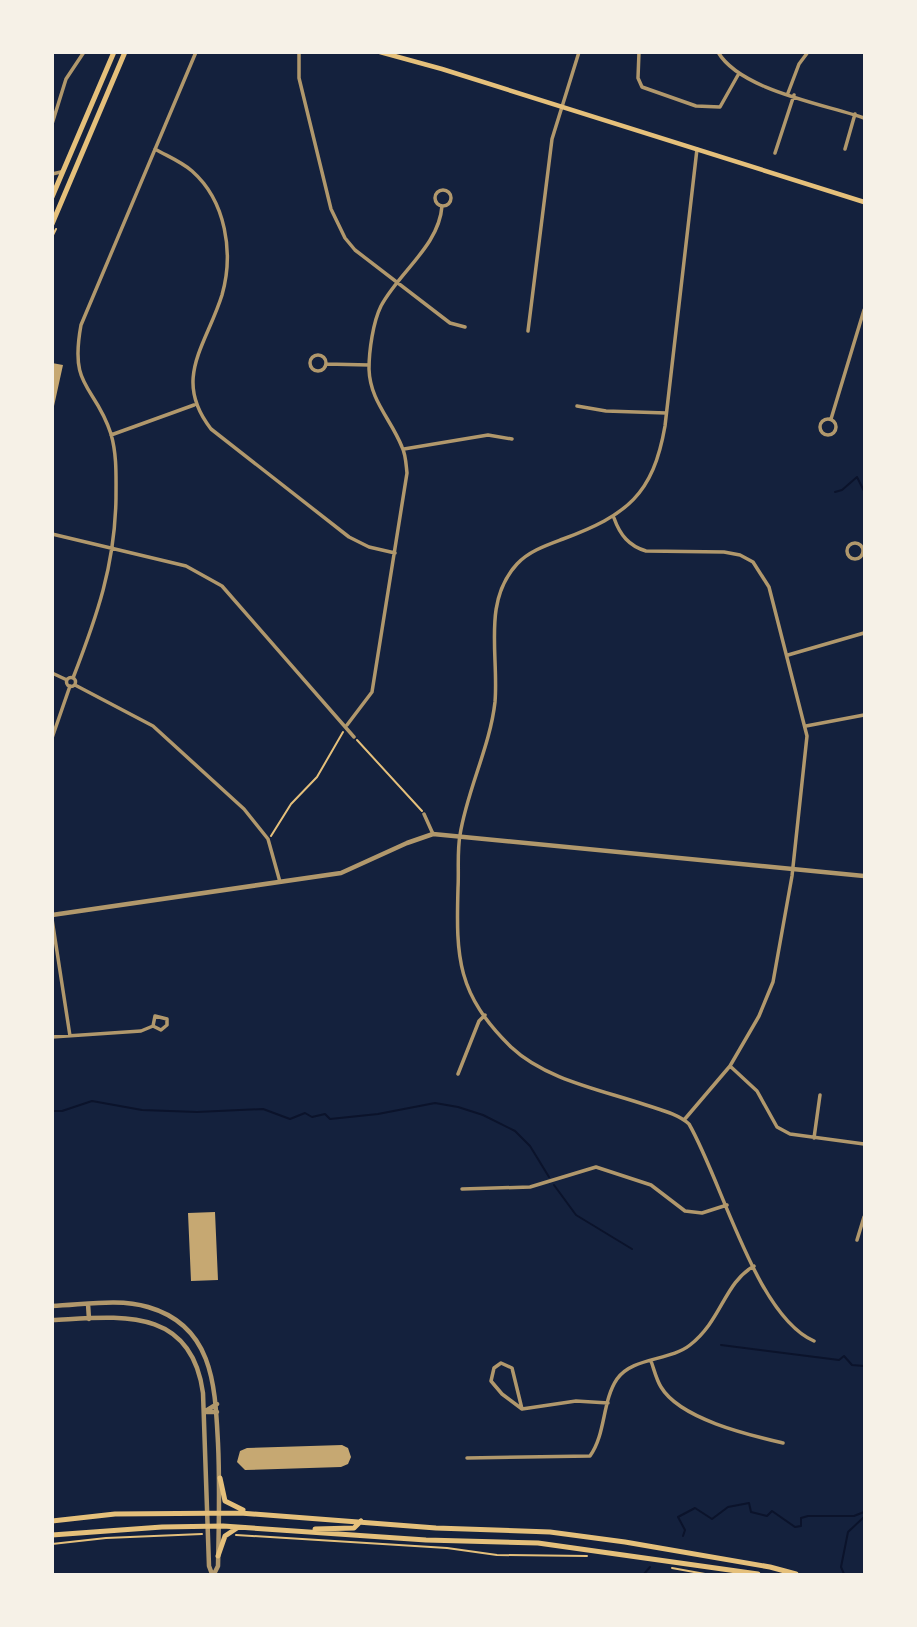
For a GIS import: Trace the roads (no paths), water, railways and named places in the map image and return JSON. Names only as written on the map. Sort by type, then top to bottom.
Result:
[{"type":"main road","points":[[53,192],[114,52]]},
{"type":"main road","points":[[52,224],[125,52]]},
{"type":"main road","points":[[380,52],[404,55],[864,202]]},
{"type":"main road","points":[[220,1479],[227,1503],[253,1513]]},
{"type":"main road","points":[[52,1521],[115,1514],[220,1512],[579,1535],[770,1567],[796,1574]]},
{"type":"main road","points":[[305,1530],[354,1528],[361,1521]]},
{"type":"main road","points":[[52,1535],[209,1526],[305,1530],[426,1540],[552,1544],[758,1574]]},
{"type":"main road","points":[[218,1556],[226,1535],[240,1527]]},
{"type":"street","points":[[52,124],[66,79],[84,52]]},
{"type":"street","points":[[52,738],[99,611],[113,548],[116,472],[111,435],[79,374],[77,346],[81,325],[196,52]]},
{"type":"street","points":[[299,52],[299,78],[337,226],[355,250],[397,283],[450,323],[466,327]]},
{"type":"street","points":[[527,331],[550,153],[579,52]]},
{"type":"street","points":[[639,52],[638,78],[642,87],[696,106],[720,107],[738,75]]},
{"type":"street","points":[[718,52],[738,75],[756,84],[864,118]]},
{"type":"street","points":[[788,93],[792,78],[808,52]]},
{"type":"street","points":[[775,153],[794,95]]},
{"type":"street","points":[[845,149],[855,114]]},
{"type":"street","points":[[155,149],[191,170],[207,187],[225,234],[226,276],[194,367],[195,405],[211,429],[349,537],[369,547],[395,553]]},
{"type":"street","points":[[696,149],[666,413],[660,455],[652,477],[635,501],[614,518],[538,549],[522,559],[506,579],[496,609],[495,702],[460,835],[459,962],[464,980],[485,1014],[511,1047],[538,1067],[684,1120],[696,1136],[754,1266],[783,1318],[800,1335],[814,1341]]},
{"type":"street","points":[[52,174],[63,172]]},
{"type":"street","points":[[347,725],[372,692],[406,483],[404,449],[375,399],[369,365],[380,309],[435,232],[442,206],[451,199],[444,190],[435,197],[442,206]]},
{"type":"street","points":[[831,419],[836,430],[826,435],[820,425],[831,419],[864,310]]},
{"type":"street","points":[[326,364],[318,356],[310,363],[318,371],[326,364],[369,365]]},
{"type":"street","points":[[111,435],[195,405]]},
{"type":"street","points":[[577,406],[606,411],[666,413]]},
{"type":"street","points":[[404,449],[488,435],[512,439]]},
{"type":"street","points":[[614,518],[623,536],[636,548],[646,551],[724,552],[740,555],[753,562],[769,587],[806,726],[793,869],[773,982],[759,1016],[730,1066],[684,1120]]},
{"type":"street","points":[[52,534],[186,566],[222,586],[347,725],[354,737]]},
{"type":"street","points":[[854,543],[864,550],[855,559],[847,552],[854,543]]},
{"type":"street","points":[[788,655],[864,633]]},
{"type":"street","points":[[52,673],[153,726],[244,809],[268,839],[280,882]]},
{"type":"street","points":[[67,680],[73,678]]},
{"type":"street","points":[[806,726],[864,715]]},
{"type":"street","points":[[425,814],[433,834]]},
{"type":"street","points":[[71,1036],[52,917],[341,873],[433,834],[864,876]]},
{"type":"street","points":[[458,1074],[479,1021],[485,1014]]},
{"type":"street","points":[[52,1037],[141,1031],[153,1026],[161,1030],[166,1028],[167,1019],[155,1016],[153,1026]]},
{"type":"street","points":[[730,1066],[757,1091],[777,1127],[790,1134],[864,1144]]},
{"type":"street","points":[[814,1138],[820,1095]]},
{"type":"street","points":[[462,1189],[530,1187],[596,1167],[651,1185],[685,1211],[702,1213],[727,1205]]},
{"type":"street","points":[[857,1240],[864,1217]]},
{"type":"street","points":[[467,1458],[590,1456],[620,1376],[683,1349],[707,1329],[721,1310],[734,1282],[754,1266]]},
{"type":"street","points":[[52,1306],[123,1303],[146,1306],[167,1315],[192,1335],[209,1365],[217,1404],[220,1512],[218,1556],[213,1574]]},
{"type":"street","points":[[88,1304],[89,1319]]},
{"type":"street","points":[[52,1320],[142,1320],[165,1328],[184,1344],[200,1376],[204,1412],[209,1566],[213,1574]]},
{"type":"street","points":[[651,1361],[666,1393],[696,1414],[737,1432],[783,1443]]},
{"type":"street","points":[[522,1409],[512,1368],[501,1363],[494,1368],[491,1381],[502,1395],[522,1409],[576,1401],[608,1403]]},
{"type":"street","points":[[204,1412],[217,1404]]},
{"type":"street","points":[[204,1412],[217,1412]]},
{"type":"waterway","points":[[835,492],[842,490],[857,477],[864,491]]},
{"type":"waterway","points":[[52,1111],[62,1111],[92,1101],[142,1110],[197,1112],[263,1109],[290,1119],[305,1113],[312,1117],[325,1114],[330,1119],[378,1114],[435,1103],[483,1115],[515,1131],[530,1146],[549,1177]]},
{"type":"waterway","points":[[554,1185],[576,1215],[632,1249]]},
{"type":"waterway","points":[[721,1345],[839,1360],[844,1356],[852,1365],[864,1366]]},
{"type":"waterway","points":[[683,1536],[685,1530],[678,1517],[695,1508],[712,1519],[728,1507],[749,1503],[751,1512],[767,1516],[772,1511],[795,1527],[801,1526],[801,1518],[808,1516],[854,1516],[864,1512]]},
{"type":"waterway","points":[[844,1574],[841,1567],[848,1532],[864,1517]]},
{"type":"waterway","points":[[644,1574],[650,1567]]}]
